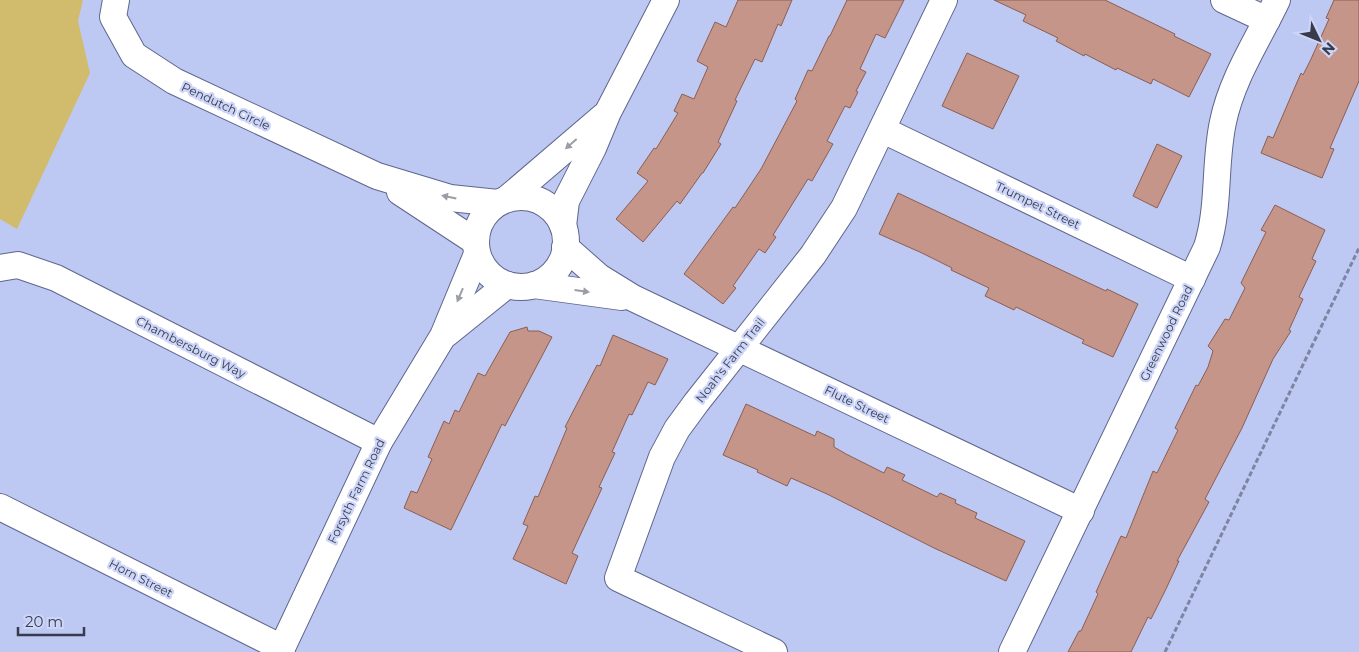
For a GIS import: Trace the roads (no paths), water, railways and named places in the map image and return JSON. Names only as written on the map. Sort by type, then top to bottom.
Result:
[{"type":"street","name":"Pendutch Circle","points":[[116,0],[114,18],[134,55],[174,81],[376,176],[450,198],[503,201]]},
{"type":"street","points":[[608,112],[482,220],[477,230],[476,248],[488,273],[496,280],[507,285],[525,287],[534,285],[552,274],[561,262],[566,201],[593,148],[608,112],[666,0]]},
{"type":"street","name":"Noah's Farm Trail","points":[[774,652],[618,578],[665,450],[677,429],[696,403],[813,256],[844,208],[944,0]]},
{"type":"street","points":[[1224,0],[1272,10]]},
{"type":"street","name":"Greenwood Road","points":[[1012,652],[1205,252],[1215,211],[1220,137],[1227,105],[1239,74],[1272,10]]},
{"type":"street","name":"Trumpet Street","points":[[883,130],[1192,279]]},
{"type":"street","name":"Pendutch Circle","points":[[376,176],[476,248]]},
{"type":"street","points":[[503,201],[520,197],[531,198],[541,202],[554,212],[564,236]]},
{"type":"street","name":"Flute Street","points":[[564,236],[599,277],[633,298],[1080,511]]},
{"type":"street","name":"Forsyth Farm Road","points":[[281,650],[379,442],[443,336],[476,248]]},
{"type":"street","name":"Chambersburg Way","points":[[0,268],[18,265],[56,278],[379,442]]},
{"type":"street","name":"Forsyth Farm Road","points":[[443,336],[507,285]]},
{"type":"street","name":"Flute Street","points":[[534,285],[633,298]]},
{"type":"street","name":"Horn Street","points":[[0,507],[281,650]]}]
